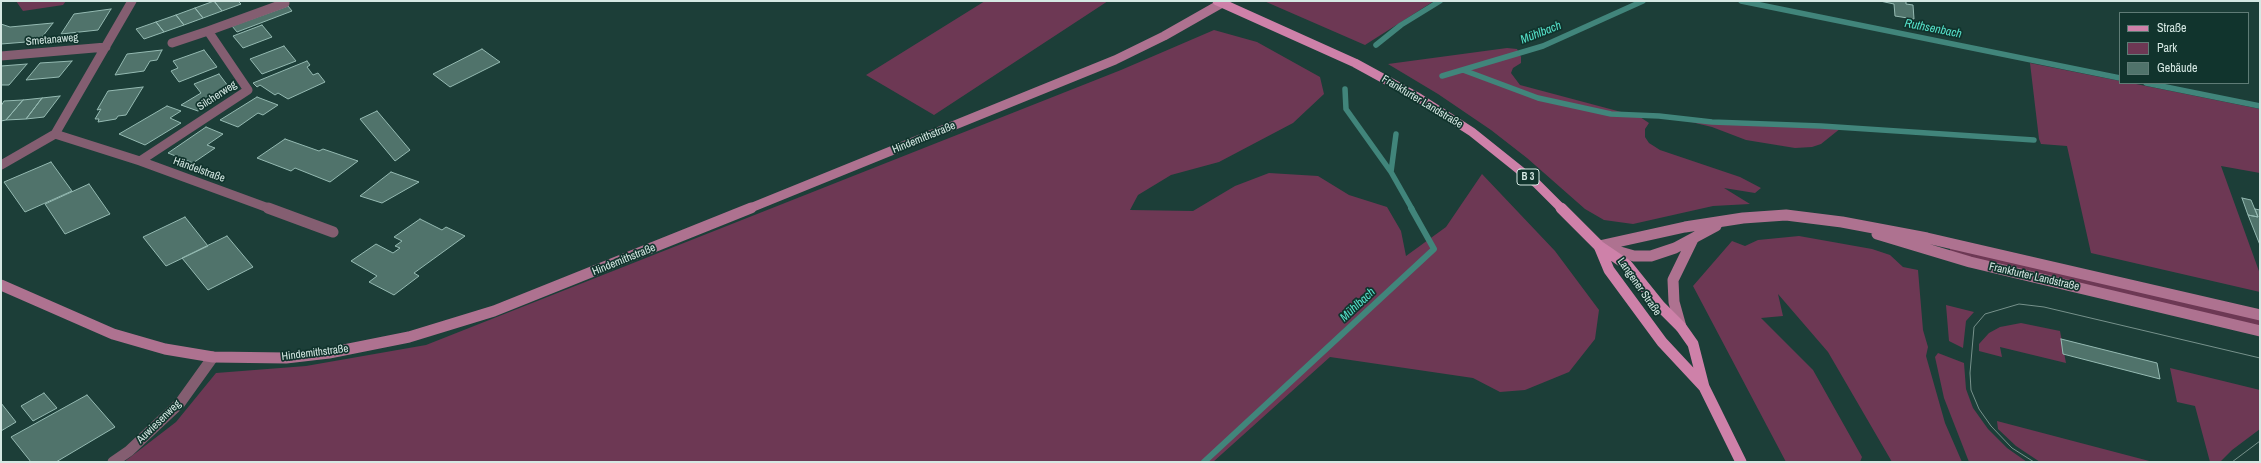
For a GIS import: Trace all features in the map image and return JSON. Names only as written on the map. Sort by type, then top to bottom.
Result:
[{"type":"main road","name":"Frankfurter Landstraße","points":[[1220,2],[1355,63],[1451,117],[1537,184],[1599,246]]},
{"type":"main road","name":"Langener Straße","points":[[1599,246],[1627,265],[1660,306],[1681,327],[1693,344],[1704,387],[1741,462]]},
{"type":"main road","name":"Langener Straße","points":[[1599,246],[1609,270],[1662,342],[1704,387]]},
{"type":"street","points":[[1,165],[55,134],[132,1]]},
{"type":"street","name":"Hindemithstraße","points":[[1,285],[113,334],[165,349],[213,357],[286,358],[329,353],[409,337],[494,311],[1115,60],[1164,36],[1220,2]]},
{"type":"street","points":[[172,43],[286,3]]},
{"type":"street","name":"Silcherweg","points":[[140,162],[248,90],[208,31]]},
{"type":"street","name":"Smetanaweg","points":[[1,56],[106,47]]},
{"type":"street","name":"Händelstraße","points":[[55,134],[140,162],[333,232]]},
{"type":"street","name":"Frankfurter Landstraße","points":[[1599,246],[1642,235],[1764,216],[1809,218],[1927,238],[2260,314]]},
{"type":"street","name":"Frankfurter Landstraße","points":[[1809,218],[1868,231],[1970,262],[2260,331]]},
{"type":"street","name":"Frankfurter Landstraße","points":[[1599,246],[1634,256],[1651,256],[1693,239],[1724,222]]},
{"type":"street","points":[[1681,327],[1674,302],[1673,280],[1693,239]]},
{"type":"street","name":"Auwiesenweg","points":[[113,462],[129,451],[180,403],[213,357]]},
{"type":"green space","points":[[16,1],[66,1],[63,5],[23,11]]},
{"type":"green space","points":[[985,1],[1108,1],[934,115],[866,75]]},
{"type":"green space","points":[[1264,1],[1434,1],[1365,45]]},
{"type":"green space","points":[[1214,30],[1257,42],[1320,77],[1324,94],[1293,123],[1219,162],[1171,175],[1138,195],[1130,210],[1193,211],[1235,186],[1269,173],[1318,176],[1349,195],[1387,207],[1401,231],[1406,256],[1446,227],[1482,174],[1555,251],[1599,310],[1595,339],[1569,372],[1525,390],[1500,392],[1473,378],[1330,357],[1213,462],[124,462],[176,422],[216,373],[306,366],[426,345],[1121,70]]},
{"type":"green space","points":[[1507,48],[1517,49],[1521,57],[1521,63],[1513,68],[1511,73],[1520,85],[1640,117],[1649,123],[1645,129],[1645,137],[1649,143],[1660,150],[1740,177],[1761,188],[1755,193],[1724,188],[1750,204],[1713,206],[1633,224],[1604,220],[1585,209],[1527,158],[1491,130],[1438,94],[1388,64]]},
{"type":"green space","points":[[2030,63],[2119,81],[2119,84],[2136,84],[2260,109],[2260,173],[2221,166],[2260,274],[2260,292],[2091,253],[2067,146],[2041,144],[2039,139]]},
{"type":"green space","points":[[1691,122],[1841,128],[1821,144],[1812,147],[1795,148],[1746,140],[1712,127]]},
{"type":"green space","points":[[1799,236],[1872,249],[1890,255],[1903,267],[1918,270],[1923,330],[1928,347],[1926,356],[1945,423],[1962,462],[1892,462],[1828,352],[1778,294],[1783,316],[1761,318],[1813,370],[1862,457],[1860,462],[1786,462],[1693,286],[1732,241],[1745,246],[1758,240]]},
{"type":"green space","points":[[1950,246],[2260,319],[2260,327],[1950,253]]},
{"type":"green space","points":[[1946,305],[1974,312],[1966,321],[1963,348],[1949,341]]},
{"type":"green space","points":[[2021,323],[2060,331],[2066,363],[2000,347],[2002,357],[1979,351],[1979,344],[1989,333],[2000,327]]},
{"type":"green space","points":[[1938,353],[1964,363],[1966,389],[1973,408],[1988,429],[2007,448],[2027,462],[1969,462],[1944,398],[1935,357]]},
{"type":"green space","points":[[2170,368],[2260,390],[2260,429],[2232,450],[2221,461],[2210,462],[2195,406],[2177,402]]},
{"type":"green space","points":[[1997,421],[2153,462],[2040,462],[2016,446],[1998,429]]},
{"type":"building","points":[[214,1],[222,11],[203,18],[195,8]]},
{"type":"building","points":[[214,1],[238,1],[241,4],[222,11]]},
{"type":"building","points":[[1880,1],[1906,1],[1906,4],[1913,5],[1914,19],[1895,16],[1894,4]]},
{"type":"building","points":[[288,6],[292,11],[237,32],[232,26]]},
{"type":"building","points":[[195,8],[203,18],[184,25],[176,15]]},
{"type":"building","points":[[111,9],[98,30],[61,34],[74,14]]},
{"type":"building","points":[[176,15],[184,25],[164,32],[156,22]]},
{"type":"building","points":[[156,22],[164,32],[144,39],[136,29]]},
{"type":"building","points":[[53,23],[39,41],[1,44],[1,24],[10,27]]},
{"type":"building","points":[[262,25],[272,37],[243,48],[233,36]]},
{"type":"building","points":[[284,46],[296,61],[262,74],[250,59]]},
{"type":"building","points":[[482,49],[500,62],[450,87],[433,74]]},
{"type":"building","points":[[162,50],[157,60],[150,61],[144,71],[115,75],[127,54]]},
{"type":"building","points":[[204,50],[217,67],[179,82],[171,71],[178,68],[173,61]]},
{"type":"building","points":[[72,61],[59,77],[26,80],[40,63]]},
{"type":"building","points":[[307,61],[310,65],[307,67],[313,75],[318,73],[325,82],[288,99],[278,93],[275,95],[260,85],[257,87],[253,83]]},
{"type":"building","points":[[27,64],[9,85],[1,85],[1,66]]},
{"type":"building","points":[[219,74],[228,86],[226,94],[198,111],[181,105],[201,93],[194,84]]},
{"type":"building","points":[[143,87],[126,115],[118,116],[116,119],[98,122],[99,119],[95,119],[101,109],[97,110],[108,91]]},
{"type":"building","points":[[60,96],[44,117],[26,119],[42,98]]},
{"type":"building","points":[[257,97],[278,105],[263,115],[258,113],[238,127],[220,120]]},
{"type":"building","points":[[42,98],[26,119],[6,120],[23,100]]},
{"type":"building","points":[[23,100],[6,120],[1,121],[1,106],[4,101]]},
{"type":"building","points":[[167,106],[181,111],[170,118],[181,123],[145,145],[119,134]]},
{"type":"building","points":[[377,111],[410,150],[395,161],[360,119]]},
{"type":"building","points":[[206,127],[223,134],[207,145],[215,148],[193,163],[168,153]]},
{"type":"building","points":[[285,139],[319,151],[323,149],[358,161],[330,182],[295,168],[291,171],[257,158]]},
{"type":"building","points":[[51,162],[72,191],[25,212],[4,182]]},
{"type":"building","points":[[391,172],[419,182],[382,203],[360,196]]},
{"type":"building","points":[[89,184],[110,214],[65,234],[45,204]]},
{"type":"building","points":[[2242,198],[2251,200],[2258,217],[2248,215]]},
{"type":"building","points":[[2255,209],[2260,210],[2260,245],[2248,215],[2258,217]]},
{"type":"building","points":[[185,217],[208,246],[166,266],[143,237]]},
{"type":"building","points":[[420,219],[442,230],[446,227],[465,236],[414,273],[419,276],[394,295],[369,282],[377,276],[351,261],[376,244],[393,253],[400,248],[395,246],[402,241],[394,237]]},
{"type":"building","points":[[227,236],[253,267],[208,290],[182,258]]},
{"type":"building","points":[[2061,339],[2157,363],[2160,379],[2063,354]]},
{"type":"building","points":[[44,393],[57,408],[33,421],[21,406]]},
{"type":"building","points":[[87,395],[115,427],[56,462],[31,462],[11,437]]},
{"type":"building","points":[[1,403],[16,422],[1,431]]},
{"type":"waterway","points":[[1376,45],[1401,25],[1440,1]]},
{"type":"waterway","name":"Mühlbach","points":[[1442,76],[1543,46],[1643,1]]},
{"type":"waterway","name":"Ruthsenbach","points":[[1741,1],[2119,78]]},
{"type":"waterway","points":[[1463,70],[1538,98],[1611,114],[1659,116],[1712,122],[1821,126],[2034,140]]},
{"type":"waterway","name":"Ruthsenbach","points":[[2151,84],[2260,106]]},
{"type":"waterway","points":[[1345,89],[1346,109],[1391,172]]},
{"type":"waterway","name":"Mühlbach","points":[[1391,172],[1396,134]]},
{"type":"waterway","name":"Mühlbach","points":[[1391,172],[1412,209]]},
{"type":"waterway","name":"Mühlbach","points":[[1204,462],[1434,249],[1411,208]]},
{"type":"tram line","points":[[2034,462],[2012,448],[1991,426],[1979,409],[1971,390],[1970,373],[1974,327],[1985,314],[2019,304],[2044,307],[2260,358]]},
{"type":"tram line","points":[[2232,462],[2260,441]]}]
